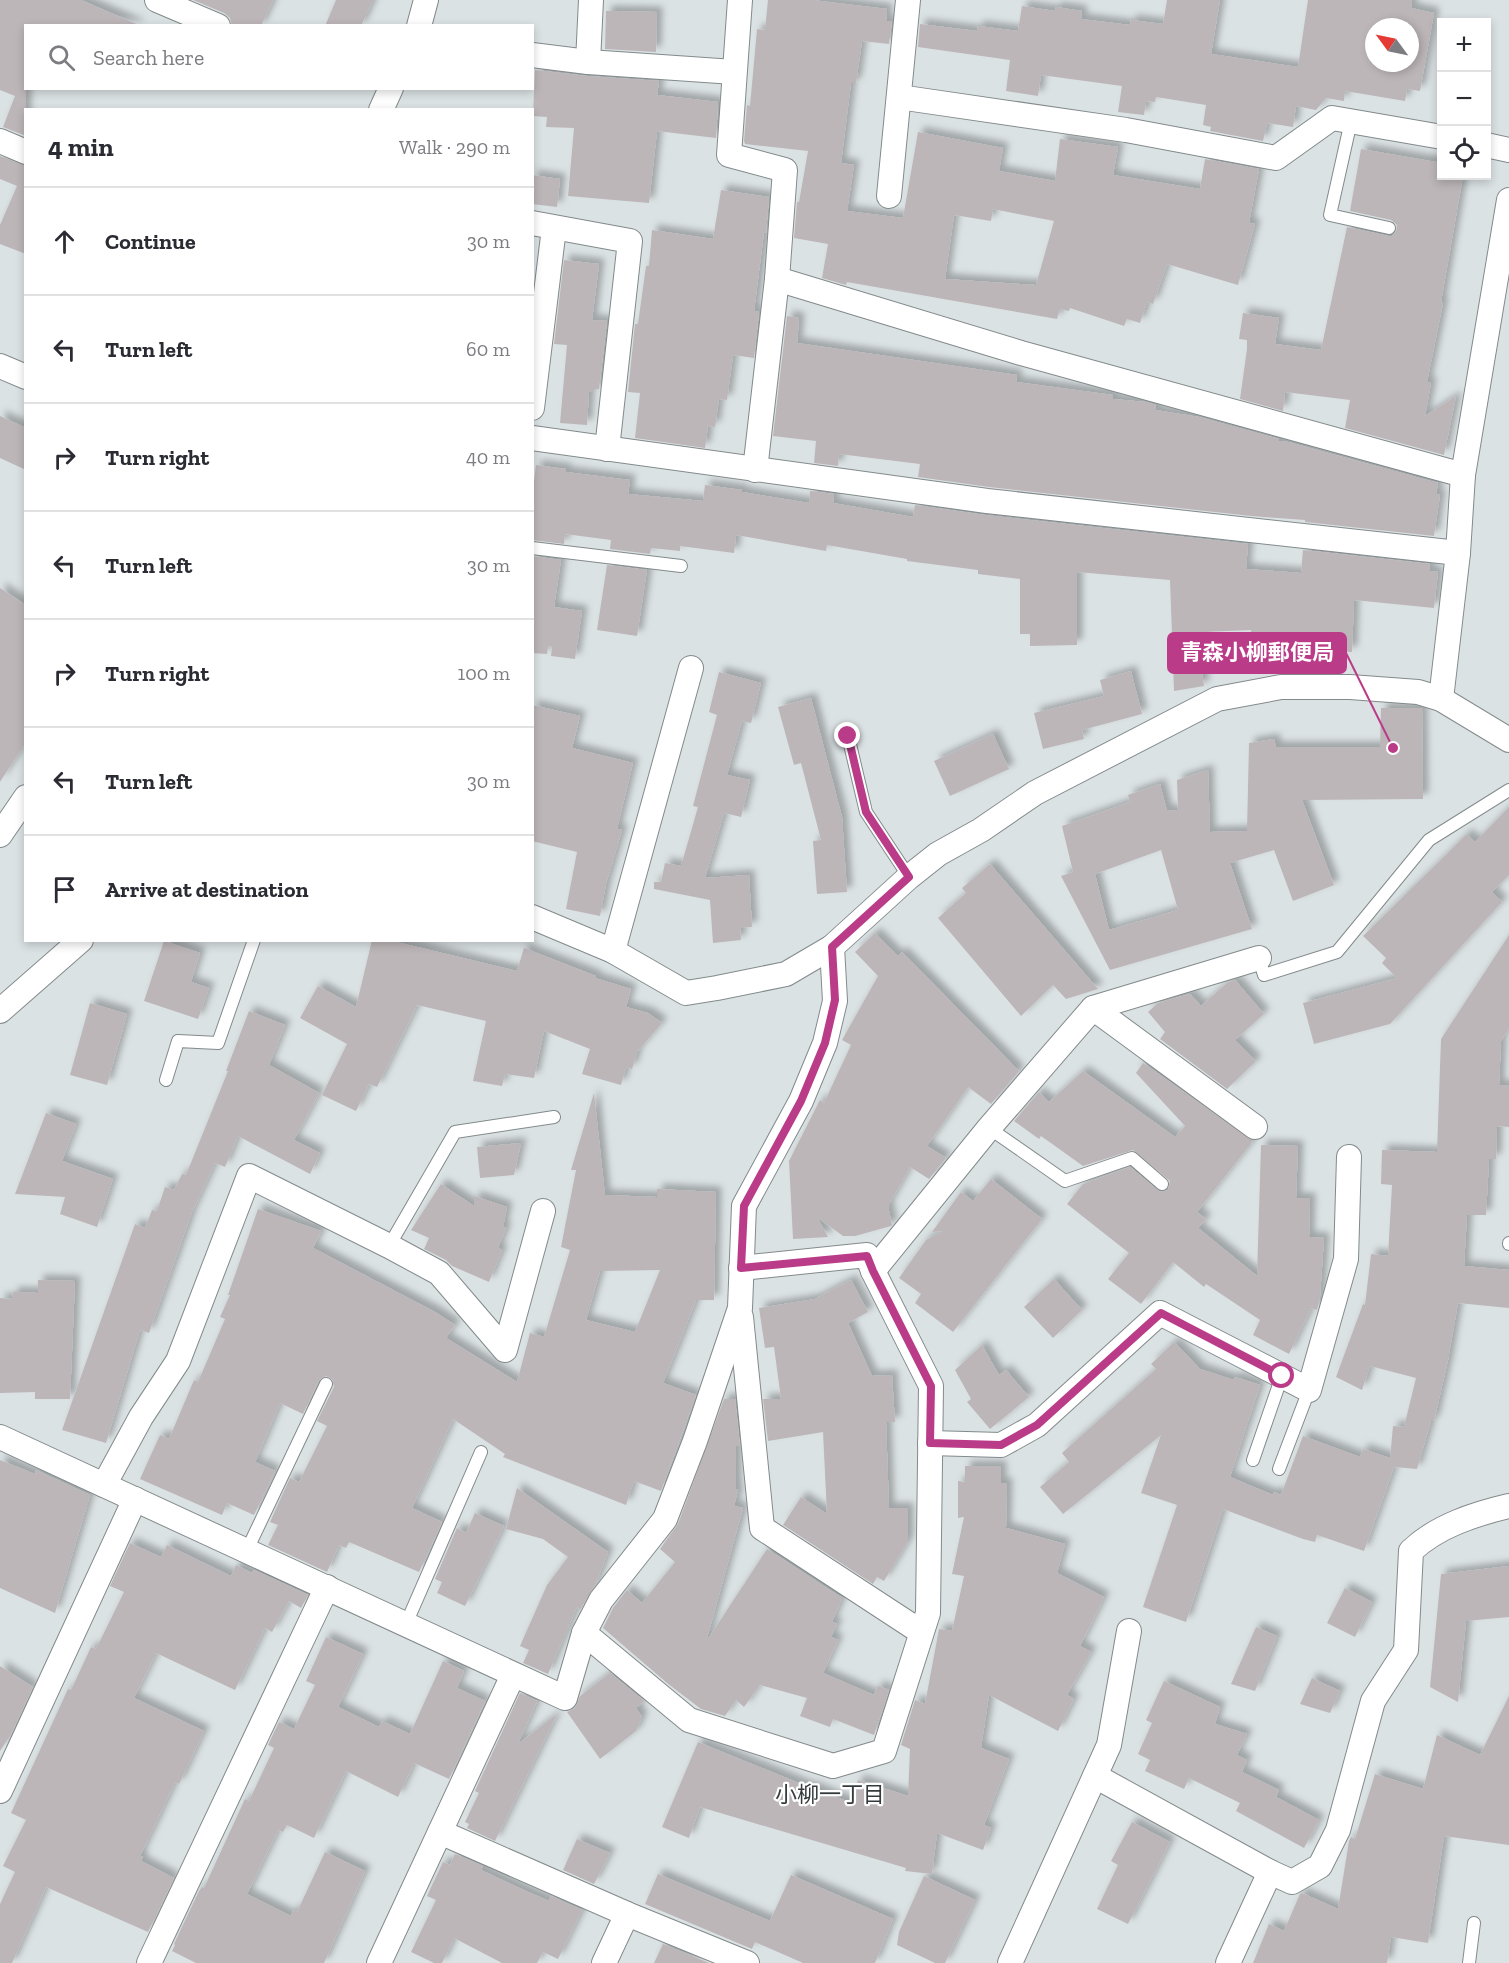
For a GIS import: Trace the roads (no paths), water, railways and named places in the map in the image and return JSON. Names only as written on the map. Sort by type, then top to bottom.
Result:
[{"type":"street","points":[[157,0],[213,24]]},
{"type":"street","points":[[420,24],[426,0]]},
{"type":"street","points":[[588,62],[591,0]]},
{"type":"street","points":[[741,0],[729,155],[785,170],[777,279],[755,470]]},
{"type":"street","points":[[889,196],[908,0]]},
{"type":"street","points":[[534,55],[588,62],[734,72]]},
{"type":"street","points":[[899,97],[1126,130],[1276,158],[1332,117],[1437,136]]},
{"type":"street","points":[[0,141],[24,151]]},
{"type":"street","points":[[1491,147],[1509,150]]},
{"type":"street","points":[[1441,699],[1458,553],[1463,475],[1509,200]]},
{"type":"street","points":[[534,375],[543,226],[630,241],[608,448]]},
{"type":"street","points":[[777,279],[1021,353],[1463,475]]},
{"type":"street","points":[[0,366],[24,376]]},
{"type":"street","points":[[534,438],[987,501],[1458,553]]},
{"type":"street","points":[[613,951],[692,668]]},
{"type":"street","points":[[534,918],[613,951],[686,993],[717,988],[786,974],[832,947],[909,877],[938,854],[981,830],[1035,794],[1217,699],[1281,687],[1350,687],[1418,692],[1441,699],[1509,740]]},
{"type":"street","points":[[0,835],[24,800]]},
{"type":"street","points":[[0,1011],[79,942]]},
{"type":"street","points":[[832,947],[835,1000],[825,1043],[801,1101],[744,1206],[740,1308],[762,1528],[921,1632]]},
{"type":"street","points":[[873,1271],[989,1128],[1093,1008],[1259,958]]},
{"type":"street","points":[[1093,1008],[1255,1127]]},
{"type":"street","points":[[930,1443],[1001,1445],[1037,1425],[1161,1313],[1309,1390],[1346,1259],[1349,1157]]},
{"type":"street","points":[[104,1485],[141,1417],[178,1362],[249,1176],[438,1273],[505,1350],[543,1210]]},
{"type":"street","points":[[584,1633],[689,1720],[833,1766],[884,1751],[928,1613],[931,1386],[867,1256],[741,1268]]},
{"type":"street","points":[[0,1437],[564,1698],[584,1633],[602,1600],[666,1519],[740,1308]]},
{"type":"street","points":[[0,1791],[135,1499]]},
{"type":"street","points":[[1095,1776],[1292,1882],[1320,1866],[1338,1830],[1372,1701],[1406,1650],[1412,1551],[1425,1538],[1434,1533],[1481,1512],[1509,1506]]},
{"type":"street","points":[[149,1963],[327,1587]]},
{"type":"street","points":[[1010,1963],[1109,1745],[1129,1631]]},
{"type":"street","points":[[379,1963],[513,1675]]},
{"type":"street","points":[[440,1833],[747,1963]]},
{"type":"street","points":[[1227,1963],[1270,1872]]},
{"type":"street","points":[[604,1963],[627,1914]]},
{"type":"lane","points":[[1351,121],[1330,215],[1389,228]]},
{"type":"lane","points":[[534,548],[681,566]]},
{"type":"lane","points":[[848,736],[866,812],[909,877]]},
{"type":"lane","points":[[1259,958],[1264,975],[1337,952],[1429,840],[1509,790]]},
{"type":"lane","points":[[166,1080],[178,1041],[218,1043],[253,942]]},
{"type":"lane","points":[[389,1246],[454,1132],[554,1117]]},
{"type":"lane","points":[[989,1128],[1065,1181],[1132,1158],[1162,1184]]},
{"type":"lane","points":[[1253,1460],[1282,1376]]},
{"type":"lane","points":[[247,1550],[326,1384]]},
{"type":"lane","points":[[1279,1469],[1309,1390]]},
{"type":"lane","points":[[406,1624],[481,1452]]},
{"type":"lane","points":[[1469,1963],[1474,1923]]},
{"type":"place","name":"青森小柳郵便局","points":[[1393,748]]},
{"type":"district","name":"小柳一丁目","points":[[830,1794]]}]
